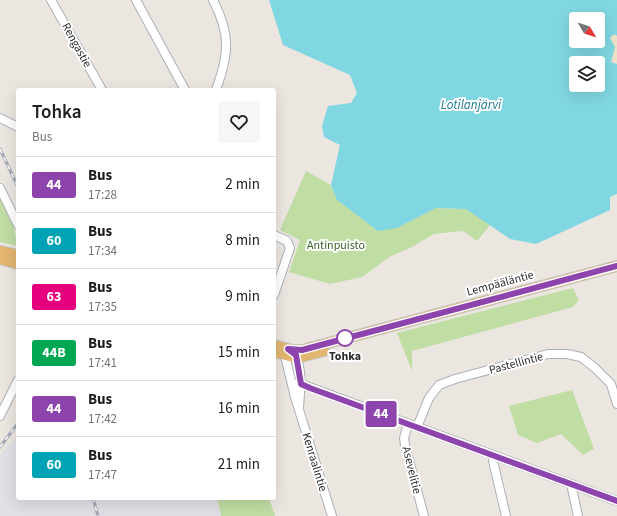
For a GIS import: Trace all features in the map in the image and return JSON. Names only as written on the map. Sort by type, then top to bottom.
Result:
[{"type":"main road","points":[[0,250],[15,259]]},
{"type":"main road","points":[[0,259],[15,259]]},
{"type":"main road","name":"Lempääläntie","points":[[276,352],[302,350],[617,266]]},
{"type":"main road","name":"Lempääläntie","points":[[276,346],[297,358],[363,338],[390,327]]},
{"type":"street","name":"Rengastie","points":[[51,0],[101,88]]},
{"type":"street","points":[[136,0],[184,88]]},
{"type":"street","points":[[213,0],[224,25],[227,38],[227,51],[224,66],[217,88]]},
{"type":"street","points":[[0,118],[16,126]]},
{"type":"street","points":[[0,188],[16,221]]},
{"type":"street","points":[[276,237],[287,241],[290,248],[276,289]]},
{"type":"street","name":"Kenraalintie","points":[[286,352],[292,384],[332,516]]},
{"type":"street","name":"Pastellintie","points":[[417,427],[429,398],[439,386],[455,378],[548,354],[567,354],[581,357],[611,384],[617,404]]},
{"type":"street","name":"Kenraalintie","points":[[297,358],[301,384],[299,408]]},
{"type":"street","points":[[292,384],[301,384],[617,501]]},
{"type":"street","points":[[0,416],[16,385]]},
{"type":"street","name":"Asevelitie","points":[[408,424],[404,438],[405,445],[424,516]]},
{"type":"street","points":[[495,456],[493,461],[506,516]]},
{"type":"street","points":[[571,484],[570,488],[578,516]]},
{"type":"shaded area","points":[[16,438],[16,500],[217,500],[221,516],[0,516],[0,454]]},
{"type":"green space","name":"Antinpuisto","points":[[306,171],[331,185],[337,200],[397,228],[436,208],[466,209],[491,224],[477,241],[463,231],[434,234],[412,247],[391,256],[362,277],[330,284],[289,272],[300,240],[280,230]]},
{"type":"green space","points":[[0,198],[12,221],[16,246],[0,242]]},
{"type":"green space","points":[[573,288],[579,300],[573,307],[412,351],[412,371],[397,333]]},
{"type":"green space","points":[[572,390],[594,449],[583,455],[561,434],[537,443],[518,435],[509,406]]},
{"type":"green space","points":[[217,500],[270,500],[275,516],[221,516]]},
{"type":"sand","points":[[614,34],[617,36],[617,64],[611,62],[615,47],[610,38]]},
{"type":"water","name":"Lotilanjärvi","points":[[269,0],[617,0],[617,36],[614,34],[610,38],[615,47],[611,62],[617,64],[617,194],[610,197],[610,210],[536,244],[510,239],[466,209],[436,208],[397,228],[378,231],[337,200],[331,185],[340,145],[324,137],[322,126],[328,106],[351,103],[357,93],[350,75],[283,45]]},
{"type":"railway","points":[[0,149],[16,183]]},
{"type":"railway","points":[[0,447],[16,426]]},
{"type":"railway","points":[[94,500],[98,516]]},
{"type":"bus line","name":"44","points":[[617,266],[500,296],[390,327],[369,331],[322,345],[302,350],[288,349],[296,355],[301,384],[617,501]]},
{"type":"place","name":"Tohka","points":[[345,338]]}]
